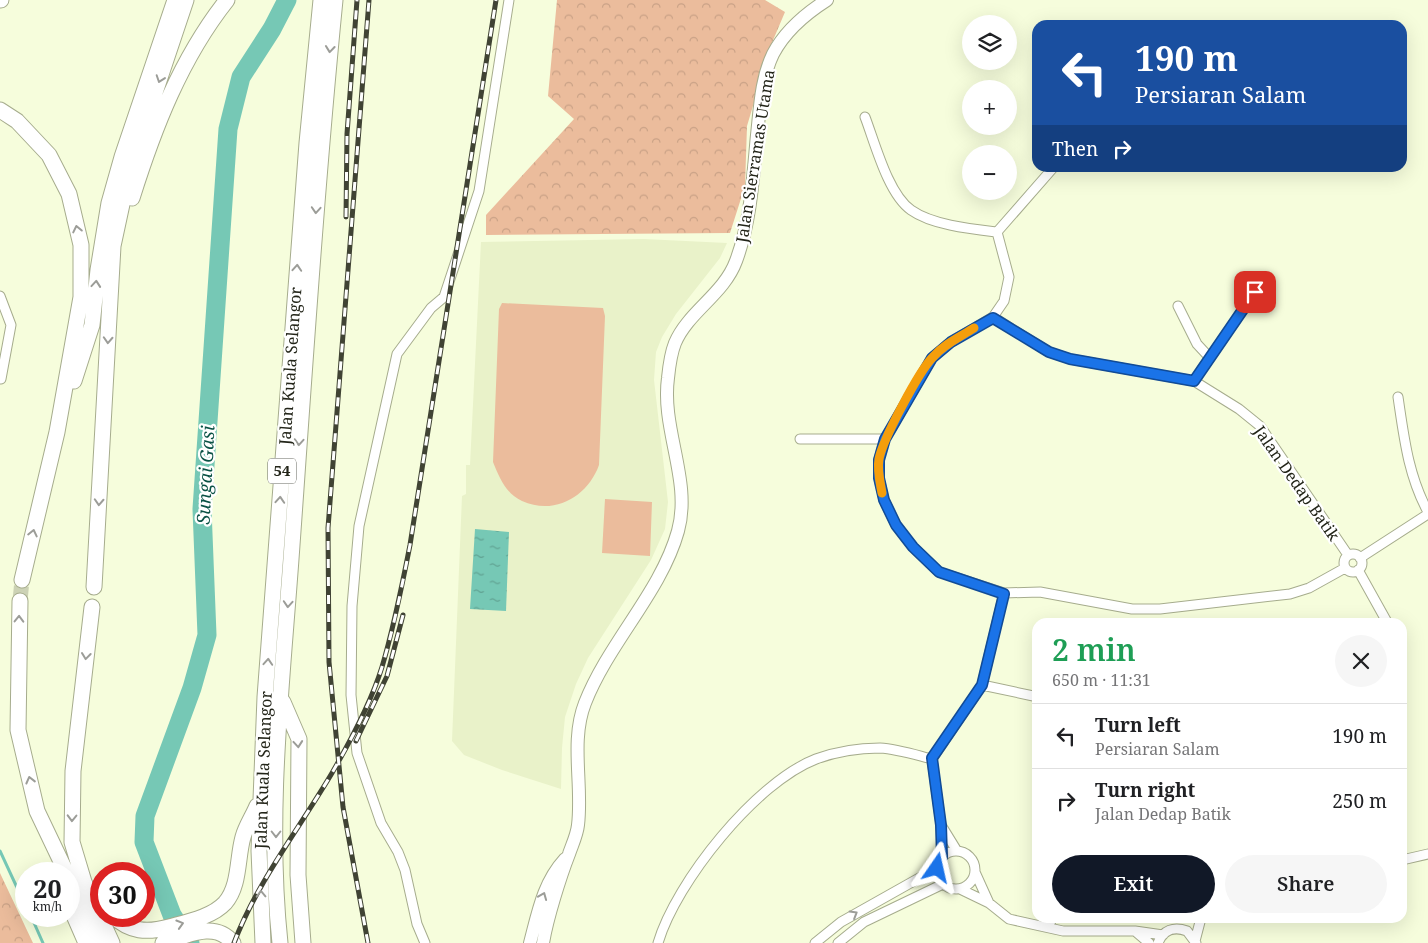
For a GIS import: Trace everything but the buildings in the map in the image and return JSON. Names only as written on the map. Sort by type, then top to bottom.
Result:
[{"type":"highway","points":[[57,432],[92,325],[98,270],[109,203],[122,157],[176,0]]},
{"type":"highway","points":[[94,587],[113,246],[130,167],[186,0]]},
{"type":"highway","points":[[110,306],[130,204],[153,133],[188,60],[227,0]]},
{"type":"highway","name":"Jalan Kuala Selangor","points":[[263,943],[259,851],[265,697],[307,143],[321,0]]},
{"type":"highway","name":"Jalan Kuala Selangor","points":[[280,943],[276,800],[281,698],[320,145],[335,0]]},
{"type":"highway","points":[[0,110],[17,122],[49,155],[69,194],[81,246],[81,297],[57,432],[22,580]]},
{"type":"highway","points":[[20,601],[18,730],[37,811],[52,862]]},
{"type":"highway","points":[[92,607],[73,771],[72,842],[84,882],[112,943]]},
{"type":"highway","points":[[281,698],[298,738],[298,875],[302,943]]},
{"type":"highway","points":[[128,927],[160,937],[206,922],[226,902],[234,886],[243,837],[260,800]]},
{"type":"highway","points":[[37,811],[61,862]]},
{"type":"highway","points":[[72,842],[90,877]]},
{"type":"highway","points":[[80,902],[99,943]]},
{"type":"highway","points":[[206,922],[233,943]]},
{"type":"highway","points":[[79,927],[86,943]]},
{"type":"street","points":[[424,943],[417,924],[405,870],[398,852],[381,823],[357,754],[351,695],[352,606],[359,526],[397,354],[431,308],[444,297],[479,191],[509,0]]},
{"type":"street","name":"Jalan Sierramas Utama","points":[[543,943],[578,826],[577,739],[585,704],[618,639],[666,565],[679,529],[680,480],[668,414],[667,380],[674,344],[684,328],[715,293],[734,266],[742,246],[752,190],[765,75],[774,53],[806,14],[826,0]]},
{"type":"street","points":[[865,117],[893,188],[909,209],[919,215],[953,225],[996,232]]},
{"type":"street","points":[[996,232],[1049,172]]},
{"type":"street","points":[[996,232],[1009,278],[1009,288],[1004,301],[993,318],[951,342],[932,358],[885,439],[879,460],[879,478],[884,500],[896,525],[913,547],[939,572],[1004,594],[1040,592],[1132,609],[1160,609],[1290,594],[1309,588],[1345,568]]},
{"type":"street","points":[[1194,381],[1255,292]]},
{"type":"street","points":[[0,296],[8,313],[10,325],[1,379]]},
{"type":"street","points":[[1178,306],[1197,344],[1210,358]]},
{"type":"street","name":"Jalan Dedap Batik","points":[[993,318],[1049,352],[1070,359],[1194,381],[1239,409],[1260,426],[1348,555]]},
{"type":"street","points":[[1360,558],[1428,513],[1413,481],[1407,460],[1398,397]]},
{"type":"street","points":[[800,439],[885,439]]},
{"type":"street","points":[[1353,554],[1360,558],[1362,564],[1358,570],[1352,572],[1345,568],[1344,562],[1348,555],[1353,554]]},
{"type":"street","points":[[1358,570],[1385,618]]},
{"type":"street","points":[[1004,594],[982,685],[932,758],[941,825],[942,857],[937,873],[942,884],[960,889],[989,904],[1009,919],[1063,931],[1135,931],[1160,939],[1174,929],[1181,929],[1187,931],[1195,942]]},
{"type":"street","points":[[982,685],[1032,696]]},
{"type":"street","points":[[658,943],[670,912],[706,853],[755,802],[791,772],[816,759],[836,753],[880,748],[932,758]]},
{"type":"street","points":[[941,825],[957,851]]},
{"type":"street","points":[[942,857],[952,851],[968,856],[989,904]]},
{"type":"street","points":[[1407,859],[1428,854]]},
{"type":"street","name":"Jalan Sierramas Utama","points":[[530,943],[542,897],[556,869],[568,855]]},
{"type":"street","points":[[815,943],[841,922],[937,868]]},
{"type":"street","points":[[960,889],[970,883],[975,872]]},
{"type":"street","points":[[838,943],[864,922],[942,884]]},
{"type":"street","points":[[1047,927],[1050,923]]},
{"type":"street","points":[[1181,929],[1192,923]]},
{"type":"street","points":[[1195,942],[1201,923]]},
{"type":"street","points":[[1135,931],[1149,943]]},
{"type":"shaded area","points":[[644,239],[727,243],[720,258],[676,314],[662,337],[656,352],[654,380],[668,502],[665,529],[651,560],[588,658],[576,684],[565,717],[561,789],[502,770],[464,755],[452,741],[462,496],[466,494],[466,465],[470,465],[481,242]]},
{"type":"green space","points":[[557,0],[765,0],[785,12],[771,45],[747,126],[745,186],[730,233],[486,235],[486,215],[574,119],[548,96]]},
{"type":"green space","points":[[502,303],[603,308],[605,316],[599,465],[594,476],[579,494],[558,504],[534,505],[516,498],[507,490],[493,462],[499,309]]},
{"type":"green space","points":[[605,499],[652,502],[650,556],[602,553]]},
{"type":"green space","points":[[0,873],[15,905],[15,927],[25,927],[33,943],[0,943]]},
{"type":"water","points":[[475,529],[509,532],[506,611],[470,609]]},
{"type":"waterway","name":"Sungai Gasi","points":[[190,943],[172,915],[144,842],[145,816],[192,688],[207,635],[202,509],[228,129],[241,77],[272,29],[287,0]]},
{"type":"waterway","points":[[0,851],[15,883]]},
{"type":"waterway","points":[[36,927],[43,943]]},
{"type":"tunnel","points":[[20,601],[22,580]]},
{"type":"railway","points":[[346,217],[347,134],[357,0]]},
{"type":"railway","points":[[368,943],[343,807],[329,662],[328,528],[369,0]]},
{"type":"railway","points":[[234,943],[243,920],[266,877],[332,773],[353,734],[372,694],[386,652],[398,606],[410,545],[496,0]]},
{"type":"railway","points":[[356,741],[387,676],[403,615]]},
{"type":"slow traffic","points":[[882,493],[879,478],[879,460],[885,439],[921,374],[940,350],[974,328]]},
{"type":"route","points":[[937,868],[938,862],[942,857],[941,825],[932,758],[982,685],[1004,594],[939,572],[913,547],[896,525],[884,500],[879,478],[879,460],[885,439],[932,358],[951,342],[993,318],[1049,352],[1070,359],[1194,381],[1255,292]]}]
